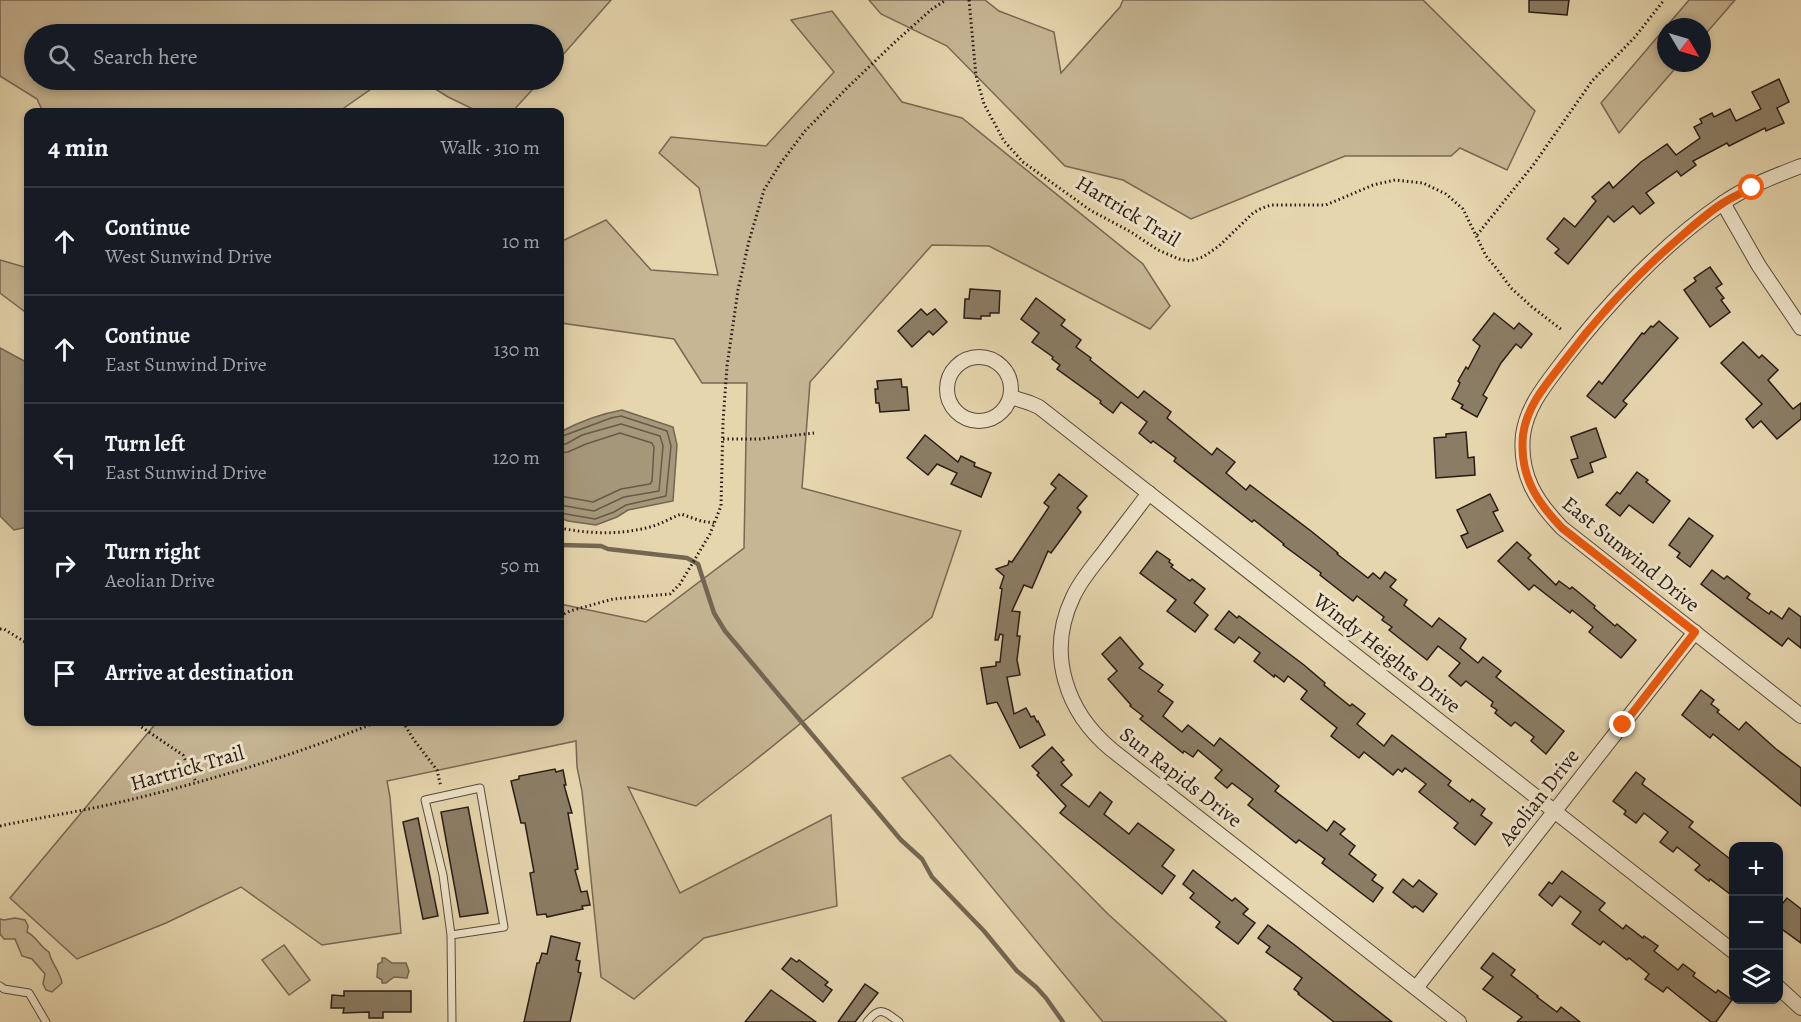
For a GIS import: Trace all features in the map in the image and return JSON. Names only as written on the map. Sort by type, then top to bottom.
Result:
[{"type":"street","name":"East Sunwind Drive","points":[[1801,166],[1723,203],[1640,273],[1598,318],[1538,394],[1526,420],[1523,434],[1526,475],[1536,498],[1562,528],[1801,716]]},
{"type":"street","points":[[1723,203],[1760,266],[1801,328]]},
{"type":"street","points":[[979,356],[987,357],[1002,365],[1007,372],[1011,380],[1011,397],[996,417],[979,421],[971,420],[956,412],[951,405],[947,389],[948,380],[951,372],[963,361],[979,356]]},
{"type":"street","name":"Windy Heights Drive","points":[[1011,397],[1039,407],[1731,950]]},
{"type":"street","name":"Sun Rapids Drive","points":[[1149,494],[1081,582],[1067,612],[1061,644],[1061,661],[1074,705],[1090,730],[1106,745],[1459,1022]]},
{"type":"street","name":"Aeolian Drive","points":[[1416,988],[1695,632]]},
{"type":"street","points":[[1783,991],[1801,1008]]},
{"type":"lane","points":[[451,935],[504,927],[480,788],[425,800],[443,875],[451,935],[452,1022]]},
{"type":"lane","points":[[0,986],[4,989],[29,993],[46,1022]]},
{"type":"lane","points":[[867,1022],[873,1013],[884,1011],[899,1022]]},
{"type":"path","points":[[564,614],[613,599],[670,594],[680,584],[710,534],[721,506],[727,366],[738,291],[749,241],[764,190],[805,131],[905,33],[946,0]]},
{"type":"path","name":"Hartrick Trail","points":[[969,0],[976,76],[984,104],[1004,141],[1023,162],[1090,210],[1131,232],[1158,250],[1190,261],[1203,257],[1219,246],[1260,209],[1271,206],[1326,205],[1373,185],[1395,180],[1423,183],[1446,194],[1463,209],[1486,256],[1511,288],[1562,330]]},
{"type":"path","points":[[1477,235],[1534,164],[1592,81],[1635,37],[1664,0]]},
{"type":"path","points":[[723,439],[760,439],[814,433]]},
{"type":"path","points":[[564,529],[585,533],[618,532],[652,527],[681,514],[714,523]]},
{"type":"path","points":[[0,629],[4,629],[24,642]]},
{"type":"path","points":[[140,726],[183,754],[196,782]]},
{"type":"path","name":"Hartrick Trail","points":[[0,826],[124,801],[196,782],[330,741],[367,726]]},
{"type":"path","points":[[405,726],[437,770],[443,796]]},
{"type":"shaded area","points":[[0,0],[611,0],[564,54],[564,24],[24,24],[24,90],[370,90],[344,108],[41,108],[37,99],[0,76]]},
{"type":"shaded area","points":[[869,0],[985,0],[999,11],[1054,32],[1061,73],[1120,7],[1123,0],[1423,0],[1535,111],[1507,170],[1460,148],[1451,156],[1345,156],[1191,219],[1123,180],[1065,166],[947,46],[881,14]]},
{"type":"shaded area","points":[[1689,0],[1735,0],[1711,28],[1711,18],[1674,18]]},
{"type":"shaded area","points":[[832,11],[902,102],[962,118],[1143,264],[1170,306],[1150,329],[989,246],[932,245],[810,382],[802,488],[961,531],[932,617],[696,806],[628,787],[680,893],[831,815],[837,906],[704,938],[634,999],[601,977],[576,741],[387,781],[401,933],[322,945],[241,887],[166,923],[77,959],[10,898],[154,726],[564,726],[564,605],[646,622],[744,548],[747,383],[702,383],[674,339],[564,323],[564,240],[606,220],[651,270],[718,275],[699,188],[659,153],[671,137],[766,146],[834,72],[791,20]]},
{"type":"shaded area","points":[[1657,38],[1657,72],[1672,72],[1619,133],[1601,103]]},
{"type":"shaded area","points":[[437,90],[532,90],[516,108],[471,108]]},
{"type":"shaded area","points":[[0,260],[24,267],[24,311],[0,293]]},
{"type":"shaded area","points":[[950,755],[1108,914],[1227,1022],[1103,1022],[902,778]]},
{"type":"shaded area","points":[[0,919],[25,920],[28,926],[27,932],[49,952],[62,983],[52,992],[46,990],[43,984],[45,974],[32,959],[22,956],[15,939],[4,939],[0,934]]},
{"type":"shaded area","points":[[284,945],[310,980],[289,995],[262,960]]},
{"type":"water","points":[[0,348],[24,361],[24,528],[14,530],[0,516]]},
{"type":"water","points":[[622,410],[673,427],[677,445],[673,501],[628,510],[596,525],[564,520],[564,430]]},
{"type":"water","points":[[382,958],[392,963],[406,963],[409,971],[407,978],[394,977],[382,983],[382,980],[377,977],[378,964],[382,962]]},
{"type":"building","points":[[1529,0],[1569,0],[1567,15],[1529,12]]},
{"type":"building","points":[[1779,79],[1789,102],[1777,108],[1784,123],[1766,131],[1765,128],[1729,146],[1727,143],[1693,161],[1696,165],[1681,176],[1677,171],[1646,193],[1654,203],[1640,214],[1633,206],[1614,222],[1608,216],[1568,264],[1555,253],[1559,249],[1547,239],[1564,218],[1575,227],[1596,201],[1592,197],[1609,182],[1613,188],[1641,162],[1667,144],[1676,155],[1700,138],[1694,127],[1702,123],[1700,119],[1712,113],[1714,117],[1730,109],[1736,121],[1761,109],[1752,92]]},
{"type":"building","points":[[1710,267],[1722,284],[1716,288],[1724,298],[1721,300],[1730,312],[1710,327],[1684,290],[1696,281],[1694,278]]},
{"type":"building","points":[[970,289],[1000,291],[999,313],[981,316],[981,319],[964,318],[965,299],[969,299]]},
{"type":"building","points":[[1036,298],[1065,320],[1061,325],[1081,340],[1076,347],[1091,358],[1090,360],[1138,398],[1144,391],[1171,412],[1167,418],[1212,455],[1217,448],[1235,462],[1226,473],[1246,490],[1250,485],[1368,578],[1373,573],[1380,579],[1385,572],[1396,580],[1390,587],[1407,600],[1404,605],[1432,627],[1439,618],[1466,639],[1460,648],[1478,663],[1483,657],[1501,671],[1496,677],[1564,731],[1546,754],[1531,741],[1534,737],[1515,722],[1511,726],[1495,713],[1497,710],[1491,706],[1493,702],[1466,681],[1461,686],[1449,676],[1460,663],[1438,646],[1427,660],[1389,630],[1392,627],[1382,620],[1384,617],[1357,596],[1353,601],[1254,520],[1252,522],[1174,461],[1176,458],[1139,433],[1147,422],[1121,402],[1113,413],[1100,403],[1101,401],[1057,369],[1060,365],[1052,359],[1053,357],[1032,342],[1039,333],[1021,319]]},
{"type":"building","points":[[921,309],[927,315],[935,309],[947,322],[933,335],[929,331],[912,347],[898,331]]},
{"type":"building","points":[[1494,313],[1514,329],[1519,323],[1532,334],[1521,348],[1516,344],[1501,363],[1483,395],[1487,398],[1477,417],[1461,408],[1463,405],[1452,399],[1460,383],[1458,381],[1466,367],[1468,369],[1480,346],[1473,340]]},
{"type":"building","points":[[1659,321],[1678,338],[1623,401],[1627,404],[1615,418],[1587,396],[1599,381],[1602,384],[1642,333],[1644,334]]},
{"type":"building","points":[[1743,342],[1759,358],[1762,355],[1778,370],[1768,380],[1793,409],[1801,403],[1801,419],[1777,439],[1761,421],[1753,428],[1746,419],[1762,404],[1721,363]]},
{"type":"building","points":[[901,379],[902,387],[907,387],[909,410],[880,412],[879,403],[876,403],[877,381]]},
{"type":"building","points":[[1596,428],[1606,457],[1590,463],[1593,472],[1578,478],[1571,460],[1578,458],[1571,437]]},
{"type":"building","points":[[1466,432],[1468,458],[1474,457],[1475,475],[1436,478],[1434,438]]},
{"type":"building","points":[[925,435],[958,462],[961,456],[975,463],[974,466],[991,473],[981,497],[951,484],[957,473],[937,464],[928,475],[907,458]]},
{"type":"building","points":[[1637,472],[1670,501],[1653,523],[1629,505],[1620,516],[1606,505],[1617,492],[1620,494]]},
{"type":"building","points":[[1059,474],[1087,496],[1077,508],[1081,512],[1051,553],[1048,551],[1032,588],[1024,585],[1012,611],[1020,612],[1017,660],[1020,675],[1007,677],[1014,714],[1026,708],[1031,717],[1034,716],[1038,721],[1045,735],[1020,748],[997,702],[987,704],[981,668],[996,666],[996,662],[1000,662],[1003,635],[1000,634],[998,640],[995,640],[1002,589],[1000,588],[1004,576],[996,569],[1008,565],[1009,561],[1012,562],[1049,507],[1044,503],[1056,488],[1051,484]]},
{"type":"building","points":[[1490,494],[1498,510],[1493,512],[1503,531],[1467,548],[1461,536],[1468,533],[1457,510]]},
{"type":"building","points":[[1689,518],[1713,536],[1690,567],[1677,557],[1680,553],[1669,545]]},
{"type":"building","points":[[1517,542],[1531,555],[1528,558],[1556,585],[1559,581],[1570,589],[1572,587],[1615,626],[1617,624],[1636,640],[1621,658],[1589,632],[1593,627],[1572,610],[1570,613],[1534,585],[1529,590],[1498,561]]},
{"type":"building","points":[[1157,551],[1170,560],[1169,562],[1173,565],[1171,567],[1205,589],[1194,603],[1208,615],[1195,632],[1167,611],[1176,600],[1140,573]]},
{"type":"building","points":[[1712,570],[1724,579],[1727,576],[1750,594],[1747,598],[1769,614],[1771,611],[1782,619],[1789,608],[1801,617],[1801,648],[1788,638],[1782,646],[1701,584]]},
{"type":"building","points":[[1229,611],[1304,665],[1350,706],[1352,704],[1365,714],[1357,724],[1384,746],[1392,735],[1451,781],[1448,785],[1470,802],[1472,799],[1485,809],[1481,815],[1492,823],[1475,845],[1454,828],[1458,823],[1419,792],[1426,784],[1405,768],[1402,772],[1398,769],[1393,775],[1364,752],[1359,758],[1331,736],[1337,728],[1301,699],[1307,691],[1288,676],[1284,682],[1275,675],[1274,677],[1254,661],[1260,653],[1239,637],[1234,643],[1215,629]]},
{"type":"building","points":[[1120,637],[1143,664],[1139,668],[1163,685],[1158,691],[1173,702],[1163,716],[1182,732],[1188,725],[1214,746],[1220,738],[1279,786],[1275,791],[1327,831],[1334,821],[1345,829],[1340,834],[1355,846],[1349,854],[1376,875],[1372,880],[1383,888],[1373,902],[1322,863],[1325,859],[1299,840],[1296,843],[1248,805],[1253,799],[1232,783],[1227,788],[1215,778],[1222,770],[1198,750],[1193,757],[1184,751],[1183,753],[1140,719],[1143,716],[1130,706],[1108,679],[1117,671],[1102,654]]},
{"type":"building","points":[[1701,690],[1714,700],[1711,704],[1719,710],[1717,712],[1739,730],[1746,722],[1801,768],[1801,806],[1713,734],[1710,738],[1682,715]]},
{"type":"building","points":[[1052,747],[1064,760],[1061,762],[1072,775],[1061,785],[1089,807],[1100,792],[1112,802],[1104,814],[1129,834],[1138,823],[1174,850],[1162,866],[1175,876],[1162,894],[1060,813],[1066,806],[1037,775],[1039,773],[1032,766]]},
{"type":"building","points":[[555,769],[556,772],[563,770],[566,785],[564,785],[572,813],[568,813],[578,869],[575,870],[581,892],[587,891],[590,905],[582,906],[583,909],[547,917],[546,914],[537,915],[530,873],[534,872],[525,823],[521,823],[511,781],[519,779],[519,776]]},
{"type":"building","points":[[1636,772],[1645,779],[1642,784],[1693,822],[1689,827],[1729,858],[1729,893],[1695,870],[1700,865],[1677,847],[1673,852],[1660,842],[1668,832],[1644,813],[1636,823],[1613,801]]},
{"type":"building","points":[[468,807],[488,913],[460,917],[441,812]]},
{"type":"building","points":[[418,818],[438,916],[423,919],[403,822]]},
{"type":"building","points":[[1193,870],[1232,901],[1235,898],[1248,909],[1243,914],[1255,923],[1238,944],[1216,927],[1220,922],[1190,898],[1194,893],[1183,884]]},
{"type":"building","points":[[1562,871],[1605,903],[1599,910],[1623,929],[1626,925],[1643,938],[1644,936],[1658,946],[1654,951],[1678,970],[1683,964],[1695,973],[1693,976],[1716,993],[1718,990],[1729,998],[1729,1004],[1716,1022],[1711,1022],[1667,987],[1663,992],[1645,979],[1649,974],[1629,958],[1627,960],[1603,941],[1600,945],[1572,924],[1581,912],[1560,896],[1552,906],[1539,895],[1549,882],[1552,884]]},
{"type":"building","points":[[1403,879],[1413,887],[1419,880],[1437,894],[1423,912],[1415,906],[1413,908],[1393,892]]},
{"type":"building","points":[[1787,898],[1801,909],[1801,943],[1783,930],[1783,903]]},
{"type":"building","points":[[1268,925],[1392,1022],[1334,1022],[1298,994],[1294,989],[1302,978],[1266,952],[1270,947],[1258,938]]},
{"type":"building","points":[[551,936],[580,943],[576,960],[580,961],[578,972],[581,973],[570,1022],[524,1022],[537,963],[542,953],[547,954]]},
{"type":"building","points":[[1493,953],[1515,970],[1511,975],[1537,997],[1557,1012],[1561,1007],[1580,1022],[1517,1022],[1522,1017],[1483,989],[1493,977],[1481,968]]},
{"type":"building","points":[[791,958],[797,962],[799,960],[828,982],[825,985],[832,990],[823,1002],[782,969]]},
{"type":"building","points":[[865,984],[878,993],[855,1022],[838,1022]]},
{"type":"building","points":[[771,990],[816,1022],[745,1022]]},
{"type":"building","points":[[344,991],[411,991],[411,1012],[383,1012],[383,1018],[369,1018],[369,1012],[343,1013],[344,1008],[331,1008],[332,995],[344,996]]},
{"type":"waterway","points":[[564,545],[601,546],[608,549],[687,558],[698,564],[714,613],[725,631],[901,840],[922,859],[932,877],[984,931],[1017,971],[1046,998],[1063,1022]]},
{"type":"route","points":[[1623,725],[1695,632],[1562,528],[1544,509],[1536,498],[1526,475],[1523,434],[1526,420],[1538,394],[1578,342],[1640,273],[1694,225],[1723,203],[1752,188]]}]
